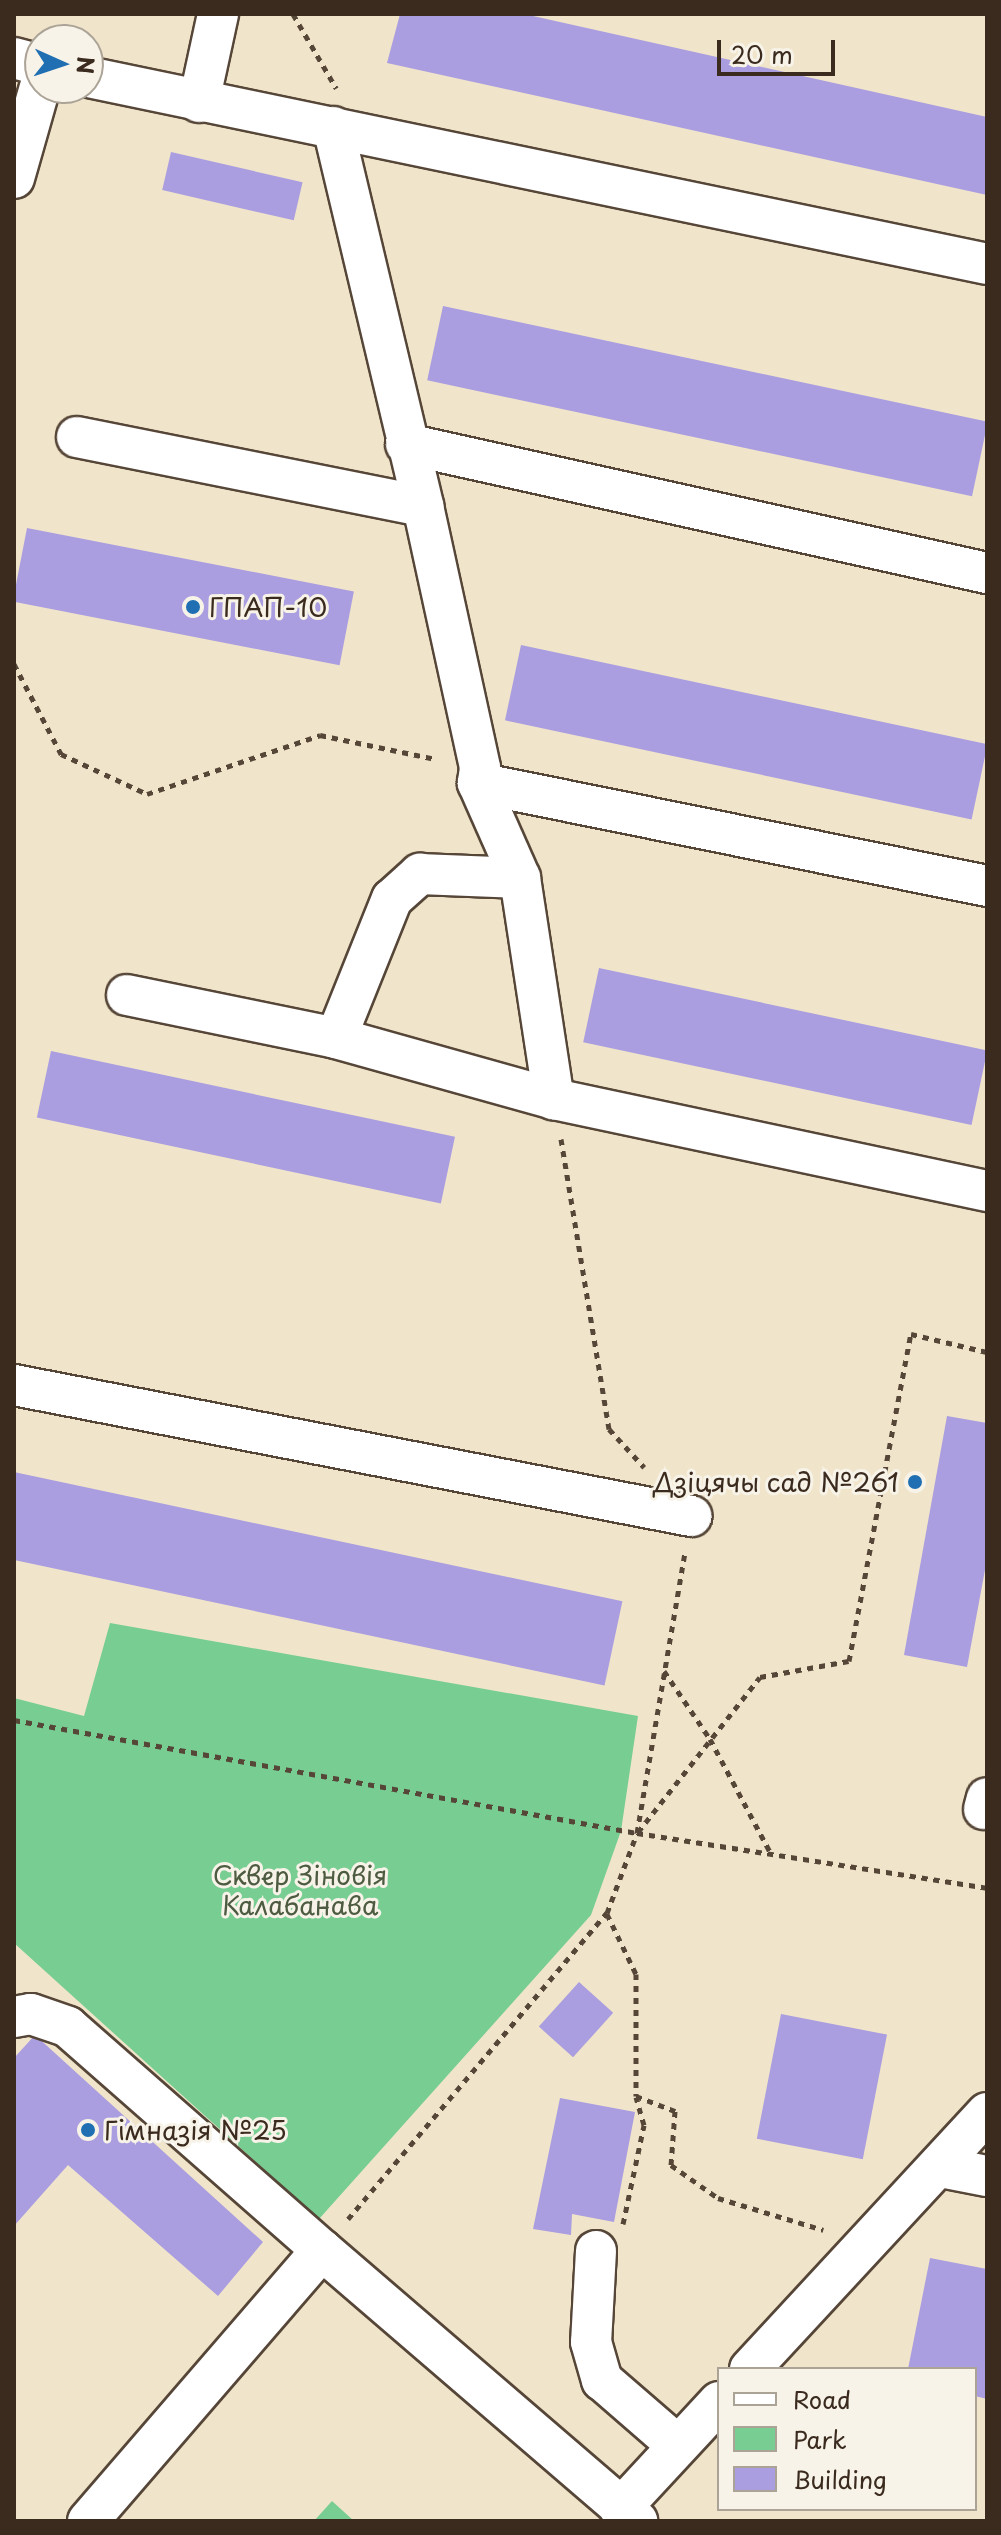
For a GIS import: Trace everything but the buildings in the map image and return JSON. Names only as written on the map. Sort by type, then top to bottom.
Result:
[{"type":"lane","points":[[199,102],[218,14]]},
{"type":"lane","points":[[104,81],[987,264]]},
{"type":"lane","points":[[14,178],[35,104]]},
{"type":"lane","points":[[349,132],[406,444],[423,506],[479,776],[520,878],[554,1099]]},
{"type":"lane","points":[[77,437],[423,506]]},
{"type":"lane","points":[[406,444],[987,573]]},
{"type":"lane","points":[[479,776],[987,886]]},
{"type":"lane","points":[[336,1038],[392,899],[420,874],[520,878]]},
{"type":"lane","points":[[127,995],[336,1038],[554,1099],[987,1191]]},
{"type":"lane","points":[[14,1385],[691,1516]]},
{"type":"lane","points":[[14,2017],[31,2014],[68,2027],[628,2515],[677,2445],[717,2404]]},
{"type":"lane","points":[[752,2367],[870,2244],[987,2113]]},
{"type":"lane","points":[[941,2167],[987,2176]]},
{"type":"lane","points":[[88,2521],[322,2250]]},
{"type":"lane","points":[[596,2251],[591,2342],[602,2380],[677,2445]]},
{"type":"path","points":[[293,14],[349,132]]},
{"type":"path","points":[[14,664],[61,754],[147,794],[320,735],[479,776]]},
{"type":"path","points":[[554,1099],[609,1429],[650,1473]]},
{"type":"path","points":[[637,1833],[760,1677],[849,1661],[911,1334],[987,1352]]},
{"type":"path","points":[[322,2250],[607,1913],[637,1833],[691,1516]]},
{"type":"path","points":[[664,1671],[710,1739],[770,1853]]},
{"type":"path","points":[[14,1720],[637,1833],[987,1888]]},
{"type":"path","points":[[596,2251],[617,2247],[644,2125],[636,2096],[636,1974],[607,1913]]},
{"type":"path","points":[[636,2096],[675,2111],[671,2165],[718,2198],[870,2244]]},
{"type":"green space","name":"Сквер Зіновія Калабанава","points":[[110,1623],[638,1716],[621,1831],[591,1915],[319,2219],[14,1943],[14,1698],[84,1716]]},
{"type":"green space","points":[[332,2501],[354,2521],[314,2521]]},
{"type":"place","name":"ГПАП-10","points":[[193,607]]},
{"type":"place","name":"Дзіцячы сад №261","points":[[915,1482]]},
{"type":"place","name":"Гімназія №25","points":[[88,2130]]}]
